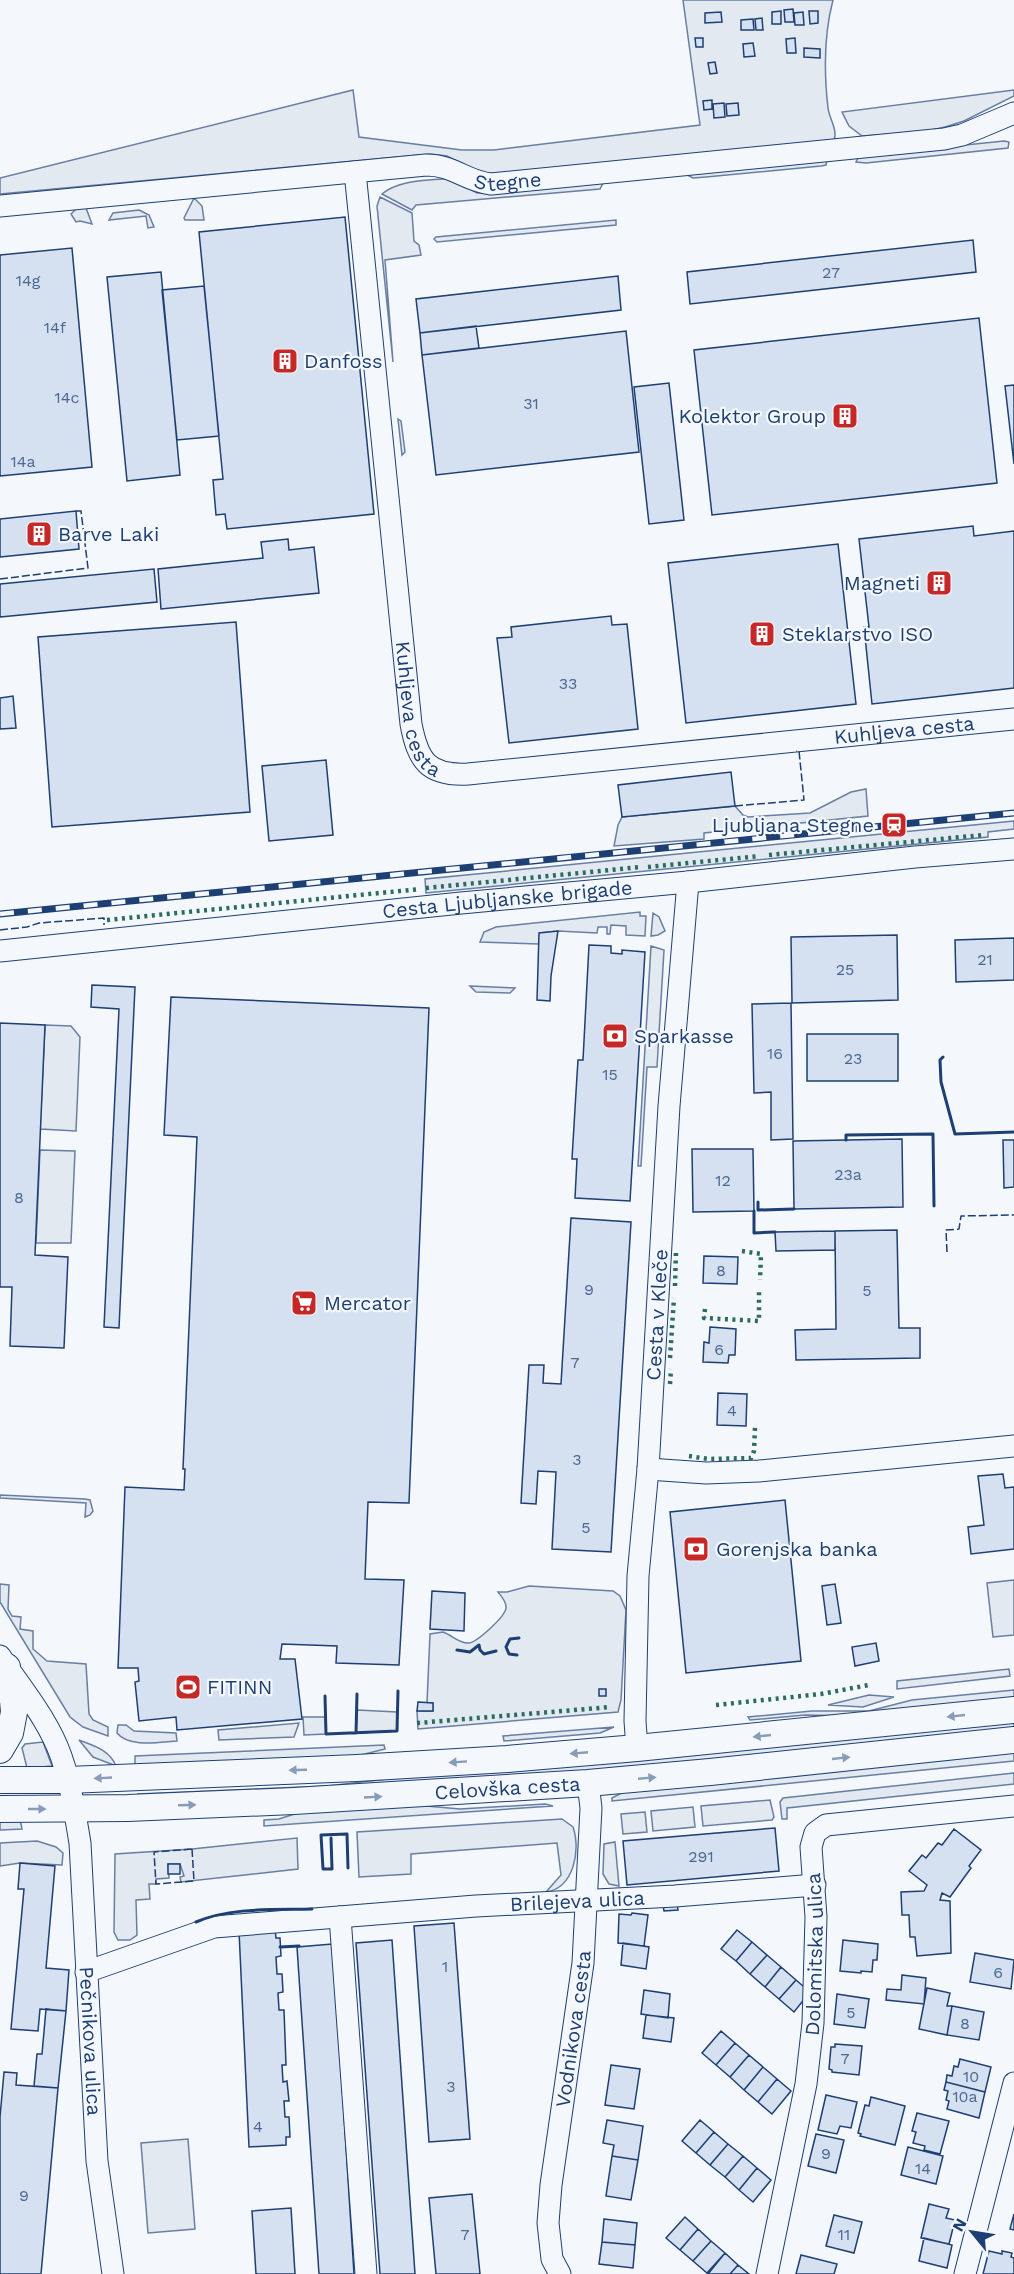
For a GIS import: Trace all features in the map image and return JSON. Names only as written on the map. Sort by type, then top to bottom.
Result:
[{"type":"main road","points":[[0,1750],[10,1733],[14,1712],[4,1662]]},
{"type":"main road","name":"Celovška cesta","points":[[0,1780],[68,1780],[409,1765],[637,1748],[1014,1710]]},
{"type":"main road","name":"Celovška cesta","points":[[0,1809],[128,1808],[407,1795],[588,1783],[1014,1740]]},
{"type":"street","name":"Stegne","points":[[0,206],[426,165],[443,165],[472,180],[491,184],[944,139],[970,132],[1014,113]]},
{"type":"street","name":"Kuhljeva cesta","points":[[356,172],[411,724],[415,747],[423,761],[436,771],[450,775],[468,774],[1014,719]]},
{"type":"street","name":"Cesta Ljubljanske brigade","points":[[0,951],[915,857],[1014,849]]},
{"type":"street","name":"Cesta v Kleče","points":[[637,1748],[635,1721],[638,1576],[648,1469],[669,1106],[688,882]]},
{"type":"street","points":[[648,1469],[706,1473],[759,1471],[1014,1446]]},
{"type":"street","name":"Pečnikova ulica","points":[[4,1662],[42,1718],[60,1754],[75,1809],[80,1843],[97,2161],[113,2274]]},
{"type":"street","name":"Vodnikova cesta","points":[[560,2274],[552,2259],[548,2223],[551,2185],[584,1963],[591,1808],[588,1783]]},
{"type":"street","name":"Dolomitska ulica","points":[[766,2274],[806,2084],[813,2023],[816,1917],[811,1847],[815,1833],[826,1825],[1014,1806]]},
{"type":"street","name":"Brilejeva ulica","points":[[86,1972],[214,1927],[476,1905],[675,1896],[814,1885]]},
{"type":"street","points":[[340,1917],[366,2274]]},
{"type":"street","points":[[965,2274],[1014,2083]]},
{"type":"shaded area","points":[[683,0],[833,0],[826,40],[825,67],[828,108],[835,132],[834,140],[484,175],[447,156],[430,154],[0,194],[0,178],[353,90],[359,137],[462,150],[494,150],[700,125]]},
{"type":"shaded area","points":[[1014,90],[1014,96],[964,121],[923,132],[862,136],[849,126],[842,112]]},
{"type":"shaded area","points":[[1009,142],[1008,148],[866,163],[856,162],[859,156]]},
{"type":"shaded area","points":[[827,160],[826,165],[821,166],[693,178],[687,175],[690,173]]},
{"type":"shaded area","points":[[451,178],[477,193],[603,183],[600,189],[416,205],[412,210],[382,194],[406,183]]},
{"type":"shaded area","points":[[380,197],[412,213],[414,241],[419,245],[421,255],[385,260],[393,362],[377,206]]},
{"type":"shaded area","points":[[194,198],[202,206],[204,220],[185,220],[184,218]]},
{"type":"shaded area","points":[[77,208],[86,208],[92,224],[76,222],[71,214]]},
{"type":"shaded area","points":[[139,210],[149,215],[154,227],[148,228],[146,216],[109,220],[113,213]]},
{"type":"shaded area","points":[[616,220],[616,225],[437,242],[434,239],[436,237]]},
{"type":"shaded area","points":[[398,419],[401,421],[405,452],[402,455]]},
{"type":"shaded area","points":[[866,789],[868,816],[704,833],[704,839],[614,846],[622,817],[735,806],[748,817],[810,813],[851,792]]},
{"type":"shaded area","points":[[1014,821],[1014,829],[988,832],[988,837],[426,893],[425,879]]},
{"type":"shaded area","points":[[640,912],[640,916],[646,916],[645,936],[626,935],[626,926],[611,925],[610,934],[607,934],[607,927],[598,927],[597,933],[558,931],[540,933],[539,944],[480,942],[484,932],[496,927]]},
{"type":"shaded area","points":[[653,913],[659,917],[665,931],[651,936]]},
{"type":"shaded area","points":[[651,946],[664,950],[657,1067],[647,1067],[641,1166],[638,1166]]},
{"type":"shaded area","points":[[470,986],[515,988],[510,993],[476,992]]},
{"type":"shaded area","points":[[45,1025],[71,1026],[80,1037],[76,1131],[40,1129]]},
{"type":"shaded area","points":[[40,1150],[75,1151],[71,1243],[36,1243]]},
{"type":"shaded area","points":[[0,1495],[85,1499],[90,1500],[93,1511],[85,1517],[86,1503],[0,1498]]},
{"type":"shaded area","points":[[1014,1580],[1014,1635],[993,1637],[987,1583]]},
{"type":"shaded area","points":[[0,1584],[9,1585],[8,1609],[12,1616],[21,1617],[20,1629],[33,1631],[33,1649],[47,1661],[86,1664],[89,1714],[93,1720],[108,1727],[108,1736],[83,1727],[70,1717],[0,1602]]},
{"type":"shaded area","points":[[529,1586],[613,1591],[620,1596],[626,1610],[621,1700],[618,1712],[418,1729],[417,1711],[433,1711],[433,1703],[427,1703],[430,1634],[443,1632],[462,1642],[473,1642],[501,1617],[506,1608],[498,1592]]},
{"type":"shaded area","points":[[1009,1669],[1010,1676],[897,1689],[897,1681]]},
{"type":"shaded area","points":[[1014,1690],[1014,1700],[852,1716],[805,1715],[750,1720],[748,1717],[812,1711],[869,1711],[912,1700]]},
{"type":"shaded area","points":[[869,1695],[894,1697],[863,1707],[828,1705]]},
{"type":"shaded area","points":[[357,1710],[397,1712],[397,1731],[356,1733]]},
{"type":"shaded area","points":[[303,1717],[325,1717],[326,1734],[304,1735]]},
{"type":"shaded area","points":[[1014,1720],[1014,1730],[551,1776],[139,1796],[138,1794],[327,1786]]},
{"type":"shaded area","points":[[299,1723],[294,1737],[219,1740],[218,1730]]},
{"type":"shaded area","points":[[118,1725],[126,1725],[134,1731],[176,1733],[177,1741],[145,1743],[129,1741],[117,1733]]},
{"type":"shaded area","points":[[614,1727],[600,1733],[504,1741],[503,1736]]},
{"type":"shaded area","points":[[79,1740],[106,1752],[116,1766],[93,1757]]},
{"type":"shaded area","points":[[43,1742],[52,1766],[27,1768],[22,1748],[25,1744]]},
{"type":"shaded area","points":[[384,1745],[385,1749],[353,1757],[135,1766],[135,1756]]},
{"type":"shaded area","points":[[1014,1750],[1014,1761],[612,1801],[612,1798],[629,1789]]},
{"type":"shaded area","points":[[1014,1773],[1014,1784],[787,1808],[787,1819],[782,1819],[780,1802],[783,1798]]},
{"type":"shaded area","points":[[770,1800],[774,1817],[772,1820],[703,1826],[701,1806]]},
{"type":"shaded area","points":[[545,1804],[553,1806],[264,1826],[264,1820],[279,1819],[307,1810],[415,1805],[460,1809]]},
{"type":"shaded area","points":[[693,1807],[695,1827],[653,1831],[651,1811]]},
{"type":"shaded area","points":[[645,1812],[647,1832],[623,1834],[621,1814]]},
{"type":"shaded area","points":[[20,1819],[22,1829],[0,1830],[0,1820]]},
{"type":"shaded area","points":[[562,1819],[573,1827],[576,1846],[573,1867],[563,1883],[556,1889],[546,1892],[561,1875],[557,1843],[411,1854],[411,1874],[359,1877],[357,1832]]},
{"type":"shaded area","points":[[297,1838],[298,1869],[181,1882],[180,1877],[184,1876],[180,1864],[168,1864],[169,1878],[156,1879],[156,1884],[149,1884],[150,1899],[136,1900],[137,1935],[130,1940],[118,1940],[114,1932],[115,1854]]},
{"type":"shaded area","points":[[37,1841],[56,1847],[63,1853],[62,1865],[20,1863],[0,1866],[0,1843]]},
{"type":"shaded area","points":[[615,1842],[619,1886],[609,1884],[603,1874],[604,1844]]},
{"type":"shaded area","points":[[188,2139],[195,2229],[148,2233],[141,2143]]},
{"type":"building","points":[[793,9],[794,22],[785,22],[784,10]]},
{"type":"building","points":[[781,11],[781,24],[772,24],[772,12]]},
{"type":"building","points":[[809,11],[818,11],[818,23],[810,24]]},
{"type":"building","points":[[721,12],[722,22],[705,23],[705,13]]},
{"type":"building","points":[[803,12],[804,25],[795,25],[794,13]]},
{"type":"building","points":[[762,18],[763,30],[756,30],[755,19]]},
{"type":"building","points":[[753,19],[754,30],[741,30],[741,20]]},
{"type":"building","points":[[695,38],[703,38],[703,47],[696,47]]},
{"type":"building","points":[[795,38],[796,53],[787,53],[786,39]]},
{"type":"building","points":[[753,43],[755,56],[744,57],[743,44]]},
{"type":"building","points":[[804,48],[820,49],[820,58],[804,57]]},
{"type":"building","points":[[715,62],[717,73],[710,74],[708,63]]},
{"type":"building","points":[[712,100],[712,109],[704,110],[703,101]]},
{"type":"building","points":[[724,103],[725,117],[714,118],[713,104]]},
{"type":"building","points":[[738,103],[739,115],[727,116],[726,104]]},
{"type":"building","name":"Danfoss","points":[[345,217],[374,514],[227,529],[225,514],[216,515],[213,480],[223,479],[199,232]]},
{"type":"building","points":[[973,240],[976,272],[690,304],[687,272]]},
{"type":"building","points":[[72,248],[92,467],[0,476],[0,255]]},
{"type":"building","points":[[161,272],[180,475],[127,481],[107,277]]},
{"type":"building","points":[[618,276],[621,310],[420,333],[416,299]]},
{"type":"building","points":[[204,286],[219,436],[177,440],[162,290]]},
{"type":"building","name":"Kolektor Group","points":[[979,318],[997,483],[712,515],[694,350]]},
{"type":"building","points":[[476,326],[479,348],[422,355],[420,333]]},
{"type":"building","points":[[626,331],[639,452],[436,475],[422,355]]},
{"type":"building","points":[[669,383],[684,520],[649,524],[634,387]]},
{"type":"building","points":[[1014,385],[1014,464],[1005,386]]},
{"type":"building","name":"Barve Laki","points":[[76,511],[79,549],[0,557],[0,519]]},
{"type":"building","name":"Magneti","points":[[973,526],[974,536],[1014,531],[1014,688],[872,704],[864,627],[869,627],[859,539]]},
{"type":"building","points":[[288,539],[289,550],[314,547],[319,593],[161,609],[158,569],[263,558],[261,542]]},
{"type":"building","name":"Steklarstvo ISO","points":[[838,544],[856,704],[686,723],[668,563]]},
{"type":"building","points":[[154,569],[157,602],[0,617],[0,584]]},
{"type":"building","points":[[611,616],[612,625],[627,624],[638,729],[509,743],[497,638],[512,637],[511,627]]},
{"type":"building","points":[[236,622],[250,812],[52,827],[38,637]]},
{"type":"building","points":[[13,696],[16,728],[0,729],[0,698]]},
{"type":"building","points":[[326,760],[333,835],[269,841],[262,766]]},
{"type":"building","points":[[731,772],[735,806],[622,817],[618,785]]},
{"type":"building","points":[[558,931],[551,976],[550,1001],[537,1000],[539,933]]},
{"type":"building","points":[[897,935],[898,1000],[792,1003],[791,937]]},
{"type":"building","points":[[1014,938],[1014,980],[956,982],[955,940]]},
{"type":"building","points":[[589,945],[611,946],[611,953],[622,954],[622,950],[645,952],[630,1201],[575,1198],[577,1159],[572,1159],[578,1060],[583,1060]]},
{"type":"building","points":[[92,985],[135,987],[119,1328],[104,1327],[119,1009],[91,1007]]},
{"type":"building","name":"Mercator","points":[[171,997],[429,1008],[409,1503],[368,1502],[365,1579],[404,1580],[399,1665],[336,1663],[337,1646],[282,1644],[280,1659],[295,1659],[302,1719],[177,1730],[176,1717],[139,1721],[135,1682],[139,1681],[138,1668],[118,1668],[125,1487],[184,1490],[197,1137],[164,1135]]},
{"type":"building","points":[[791,1003],[793,1139],[771,1140],[771,1092],[754,1093],[752,1004]]},
{"type":"building","points":[[0,1023],[45,1025],[35,1255],[68,1257],[64,1348],[10,1346],[12,1287],[0,1287]]},
{"type":"building","points":[[807,1034],[898,1034],[898,1081],[807,1081]]},
{"type":"building","points":[[902,1139],[903,1207],[794,1209],[793,1141]]},
{"type":"building","points":[[1003,1140],[1014,1140],[1014,1187],[1004,1188]]},
{"type":"building","points":[[692,1149],[753,1149],[754,1211],[693,1212]]},
{"type":"building","points":[[571,1218],[631,1222],[611,1552],[552,1549],[556,1472],[538,1471],[536,1504],[521,1503],[529,1365],[544,1365],[543,1383],[561,1384]]},
{"type":"building","points":[[897,1230],[899,1328],[920,1328],[920,1358],[796,1360],[795,1330],[836,1329],[835,1231]]},
{"type":"building","points":[[835,1231],[835,1250],[776,1251],[775,1232]]},
{"type":"building","points":[[704,1256],[738,1257],[737,1284],[703,1283]]},
{"type":"building","points":[[710,1327],[736,1329],[735,1355],[729,1355],[728,1363],[703,1362],[704,1342],[709,1343]]},
{"type":"building","points":[[718,1393],[747,1394],[746,1426],[717,1425]]},
{"type":"building","points":[[1003,1474],[1005,1488],[1014,1487],[1014,1549],[971,1554],[968,1527],[984,1525],[978,1476]]},
{"type":"building","points":[[785,1500],[801,1661],[686,1673],[670,1512]]},
{"type":"building","points":[[835,1584],[841,1623],[827,1625],[822,1586]]},
{"type":"building","points":[[432,1591],[465,1593],[464,1631],[430,1629]]},
{"type":"building","points":[[876,1643],[879,1661],[855,1666],[852,1647]]},
{"type":"building","points":[[599,1689],[606,1689],[606,1696],[599,1696]]},
{"type":"building","points":[[418,1702],[433,1703],[433,1711],[417,1711]]},
{"type":"building","points":[[775,1828],[779,1871],[627,1885],[623,1841]]},
{"type":"building","points":[[954,1829],[981,1850],[950,1897],[942,1893],[940,1900],[950,1901],[951,1953],[917,1956],[915,1937],[910,1937],[909,1915],[902,1915],[901,1892],[924,1891],[927,1885],[909,1871],[922,1855],[926,1858],[938,1843],[942,1845]]},
{"type":"building","points":[[20,1863],[55,1866],[46,1968],[69,1970],[66,2011],[40,2009],[38,2031],[11,2029],[24,1889],[18,1889]]},
{"type":"building","points":[[168,1864],[180,1864],[180,1874],[168,1874]]},
{"type":"building","points":[[677,1903],[678,1910],[664,1911],[663,1904]]},
{"type":"building","points":[[632,1913],[648,1915],[644,1946],[618,1943],[619,1914],[631,1915]]},
{"type":"building","points":[[454,1923],[470,2139],[429,2142],[414,1926]]},
{"type":"building","points":[[275,1929],[276,1938],[280,1938],[281,1956],[276,1957],[277,1974],[282,1974],[283,1992],[278,1993],[279,2010],[284,2010],[286,2065],[282,2065],[283,2082],[287,2081],[289,2101],[284,2101],[285,2117],[289,2117],[290,2137],[286,2137],[286,2145],[249,2147],[239,1931]]},
{"type":"building","points":[[737,1930],[752,1942],[736,1961],[721,1949]]},
{"type":"building","points":[[392,1940],[415,2274],[380,2274],[356,1943]]},
{"type":"building","points":[[843,1940],[878,1944],[877,1960],[873,1960],[872,1972],[840,1971]]},
{"type":"building","points":[[752,1942],[767,1955],[750,1974],[736,1961]]},
{"type":"building","points":[[623,1943],[649,1947],[646,1969],[621,1965]]},
{"type":"building","points":[[332,1944],[354,2274],[319,2274],[297,1947]]},
{"type":"building","points":[[975,1953],[1014,1960],[1011,1989],[970,1982]]},
{"type":"building","points":[[767,1955],[781,1967],[765,1987],[750,1974]]},
{"type":"building","points":[[781,1967],[796,1980],[779,1999],[765,1987]]},
{"type":"building","points":[[902,1975],[926,1978],[924,2004],[886,2000],[887,1989],[901,1990]]},
{"type":"building","points":[[796,1980],[810,1992],[794,2012],[779,1999]]},
{"type":"building","points":[[927,1988],[950,1993],[947,2006],[952,2006],[947,2035],[919,2029]]},
{"type":"building","points":[[644,1990],[670,1994],[668,2018],[641,2014]]},
{"type":"building","points":[[837,1994],[869,1999],[865,2028],[834,2024]]},
{"type":"building","points":[[952,2006],[984,2012],[979,2040],[947,2035]]},
{"type":"building","points":[[46,2009],[66,2011],[58,2088],[34,2086],[37,2054],[42,2054]]},
{"type":"building","points":[[646,2015],[674,2018],[671,2042],[643,2038]]},
{"type":"building","points":[[721,2031],[735,2043],[716,2065],[702,2053]]},
{"type":"building","points":[[735,2043],[749,2055],[730,2077],[716,2065]]},
{"type":"building","points":[[835,2044],[862,2046],[859,2075],[832,2072],[829,2069],[831,2047],[835,2047]]},
{"type":"building","points":[[749,2055],[763,2067],[744,2090],[730,2077]]},
{"type":"building","points":[[960,2059],[991,2067],[985,2092],[946,2082],[947,2075],[952,2076],[954,2066],[958,2067]]},
{"type":"building","points":[[611,2065],[640,2069],[634,2109],[605,2105]]},
{"type":"building","points":[[763,2067],[777,2079],[758,2102],[744,2090]]},
{"type":"building","points":[[4,2072],[17,2073],[16,2085],[58,2088],[41,2274],[0,2274],[0,2117]]},
{"type":"building","points":[[777,2079],[791,2091],[772,2114],[758,2102]]},
{"type":"building","points":[[946,2082],[985,2092],[979,2118],[947,2109],[948,2091],[944,2090]]},
{"type":"building","points":[[826,2095],[857,2102],[851,2128],[840,2126],[837,2134],[818,2130]]},
{"type":"building","points":[[871,2097],[905,2106],[895,2145],[860,2136],[861,2134],[858,2133],[865,2105],[869,2106]]},
{"type":"building","points":[[917,2113],[949,2121],[940,2154],[924,2150],[925,2146],[913,2143],[916,2132],[912,2131]]},
{"type":"building","points":[[607,2120],[643,2126],[638,2160],[612,2156],[614,2145],[603,2143]]},
{"type":"building","points":[[700,2120],[714,2132],[696,2153],[682,2141]]},
{"type":"building","points":[[714,2132],[728,2144],[710,2165],[696,2153]]},
{"type":"building","points":[[816,2134],[844,2140],[836,2173],[808,2166]]},
{"type":"building","points":[[728,2144],[743,2156],[725,2177],[710,2165]]},
{"type":"building","points":[[908,2147],[943,2156],[936,2184],[901,2175]]},
{"type":"building","points":[[612,2156],[638,2160],[631,2200],[606,2196]]},
{"type":"building","points":[[743,2156],[757,2168],[739,2190],[725,2177]]},
{"type":"building","points":[[757,2168],[771,2180],[753,2202],[739,2190]]},
{"type":"building","points":[[472,2194],[480,2274],[436,2274],[429,2198]]},
{"type":"building","points":[[929,2204],[949,2209],[946,2218],[955,2220],[949,2244],[921,2238]]},
{"type":"building","points":[[291,2208],[295,2274],[256,2274],[252,2211]]},
{"type":"building","points":[[1014,2214],[1014,2230],[1010,2229]]},
{"type":"building","points":[[834,2215],[862,2222],[854,2253],[826,2246]]},
{"type":"building","points":[[685,2217],[698,2229],[680,2250],[666,2238]]},
{"type":"building","points":[[604,2219],[637,2223],[635,2245],[602,2242]]},
{"type":"building","points":[[698,2229],[711,2241],[693,2261],[680,2250]]},
{"type":"building","points":[[924,2238],[952,2245],[947,2268],[919,2261]]},
{"type":"building","points":[[711,2241],[725,2253],[707,2273],[693,2261]]},
{"type":"building","points":[[602,2242],[635,2245],[633,2268],[599,2264]]},
{"type":"building","points":[[989,2251],[1002,2254],[1002,2251],[1012,2253],[1014,2274],[983,2274]]},
{"type":"building","points":[[725,2253],[738,2265],[730,2274],[708,2274]]},
{"type":"building","points":[[801,2255],[837,2264],[834,2274],[796,2274]]},
{"type":"building","points":[[738,2265],[749,2274],[730,2274]]},
{"type":"railway","points":[[0,914],[1014,813]]},
{"type":"hedge","points":[[769,855],[983,835]]},
{"type":"hedge","points":[[648,867],[760,856]]},
{"type":"hedge","points":[[426,888],[641,867]]},
{"type":"hedge","points":[[107,920],[420,889]]},
{"type":"hedge","points":[[675,1286],[676,1251]]},
{"type":"hedge","points":[[742,1251],[761,1254],[760,1280]]},
{"type":"hedge","points":[[705,1309],[704,1318],[759,1321],[759,1291]]},
{"type":"hedge","points":[[670,1358],[674,1298]]},
{"type":"hedge","points":[[670,1384],[671,1369]]},
{"type":"hedge","points":[[689,1456],[708,1459],[751,1458],[754,1451],[755,1427]]},
{"type":"hedge","points":[[716,1705],[821,1694],[869,1685]]},
{"type":"hedge","points":[[417,1723],[611,1707]]},
{"type":"fence","points":[[0,579],[88,568],[81,511],[76,511]]},
{"type":"fence","points":[[735,806],[804,800],[799,751],[796,751]]},
{"type":"fence","points":[[0,930],[27,927],[39,923],[104,918],[104,925]]},
{"type":"fence","points":[[947,1252],[946,1230],[959,1229],[961,1216],[1014,1215]]},
{"type":"fence","points":[[192,1849],[194,1881],[156,1884],[154,1852],[192,1849]]},
{"type":"wall","points":[[943,1057],[940,1060],[941,1082],[955,1134],[1014,1132]]},
{"type":"wall","points":[[846,1140],[846,1135],[933,1134],[934,1206]]},
{"type":"wall","points":[[758,1202],[758,1210],[794,1209]]},
{"type":"wall","points":[[754,1211],[754,1233],[775,1232]]},
{"type":"wall","points":[[517,1655],[509,1654],[506,1647],[510,1639],[519,1638]]},
{"type":"wall","points":[[457,1650],[470,1652],[479,1645],[484,1654],[496,1651]]},
{"type":"wall","points":[[325,1696],[326,1734],[397,1731],[398,1691]]},
{"type":"wall","points":[[356,1733],[357,1694]]},
{"type":"wall","points":[[331,1838],[332,1869],[323,1869],[321,1835],[347,1834],[348,1868]]},
{"type":"wall","points":[[196,1922],[238,1912],[312,1909]]},
{"type":"wall","points":[[280,1947],[299,1946]]},
{"type":"place","name":"Danfoss","points":[[285,361]]},
{"type":"place","name":"Kolektor Group","points":[[845,416]]},
{"type":"place","name":"Barve Laki","points":[[39,534]]},
{"type":"place","name":"Magneti","points":[[939,583]]},
{"type":"place","name":"Steklarstvo ISO","points":[[762,634]]},
{"type":"place","name":"Ljubljana Stegne","points":[[894,825]]},
{"type":"place","name":"Sparkasse","points":[[615,1036]]},
{"type":"place","name":"Mercator","points":[[304,1303]]},
{"type":"place","name":"Gorenjska banka","points":[[696,1549]]},
{"type":"place","name":"FITINN","points":[[188,1687]]}]
